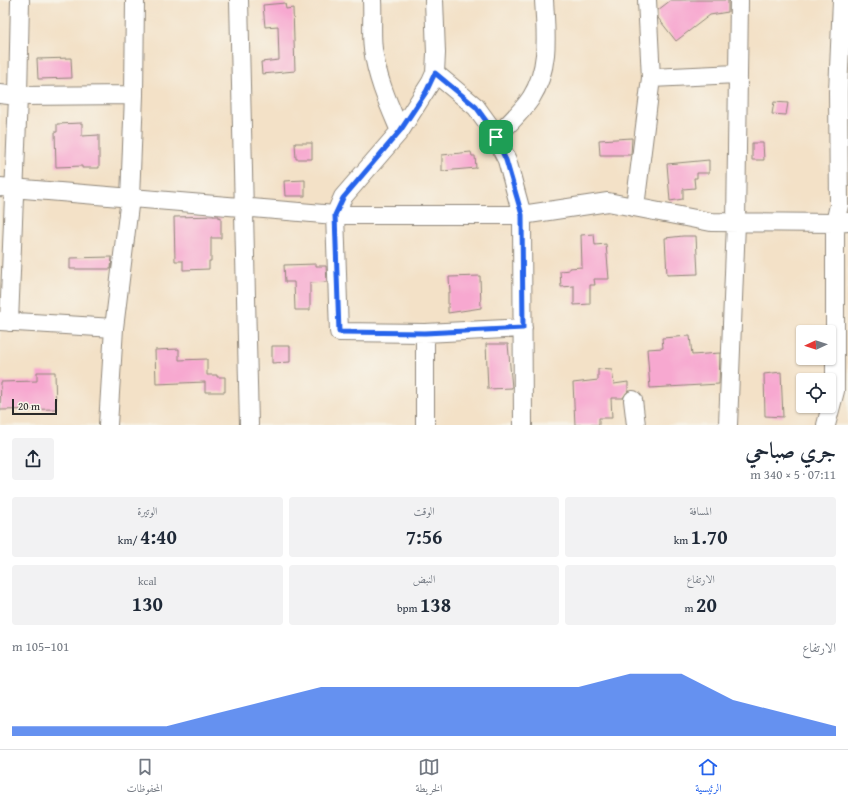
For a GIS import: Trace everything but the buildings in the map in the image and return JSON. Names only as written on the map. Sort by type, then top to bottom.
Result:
[{"type":"street","points":[[20,0],[18,96],[7,188],[5,322],[114,328]]},
{"type":"street","points":[[108,425],[114,328],[130,198],[134,95],[134,0]]},
{"type":"street","points":[[239,0],[249,425]]},
{"type":"street","points":[[372,0],[373,48],[376,68],[384,93],[400,131]]},
{"type":"street","points":[[434,0],[436,42],[435,73],[426,92],[400,131],[343,198],[335,215],[339,332],[425,333],[523,328]]},
{"type":"street","points":[[496,137],[530,99],[538,85],[546,54],[544,0]]},
{"type":"street","points":[[635,207],[651,78],[647,0]]},
{"type":"street","points":[[728,425],[736,223],[739,0]]},
{"type":"street","points":[[826,425],[830,416],[835,391],[841,222],[839,205],[838,92],[842,0]]},
{"type":"street","points":[[435,73],[476,107],[489,125],[506,160],[522,215],[523,425]]},
{"type":"street","points":[[651,78],[737,74]]},
{"type":"street","points":[[0,94],[18,96],[134,95]]},
{"type":"street","points":[[7,188],[335,215],[522,215],[608,202],[696,220],[736,223],[841,222]]},
{"type":"street","points":[[425,333],[425,425]]},
{"type":"street","points":[[634,400],[636,425]]},
{"type":"route","points":[[435,73],[476,107],[496,137],[506,160],[522,215],[523,328],[425,333],[339,332],[335,215],[343,198],[400,131],[426,92],[435,73]]}]
